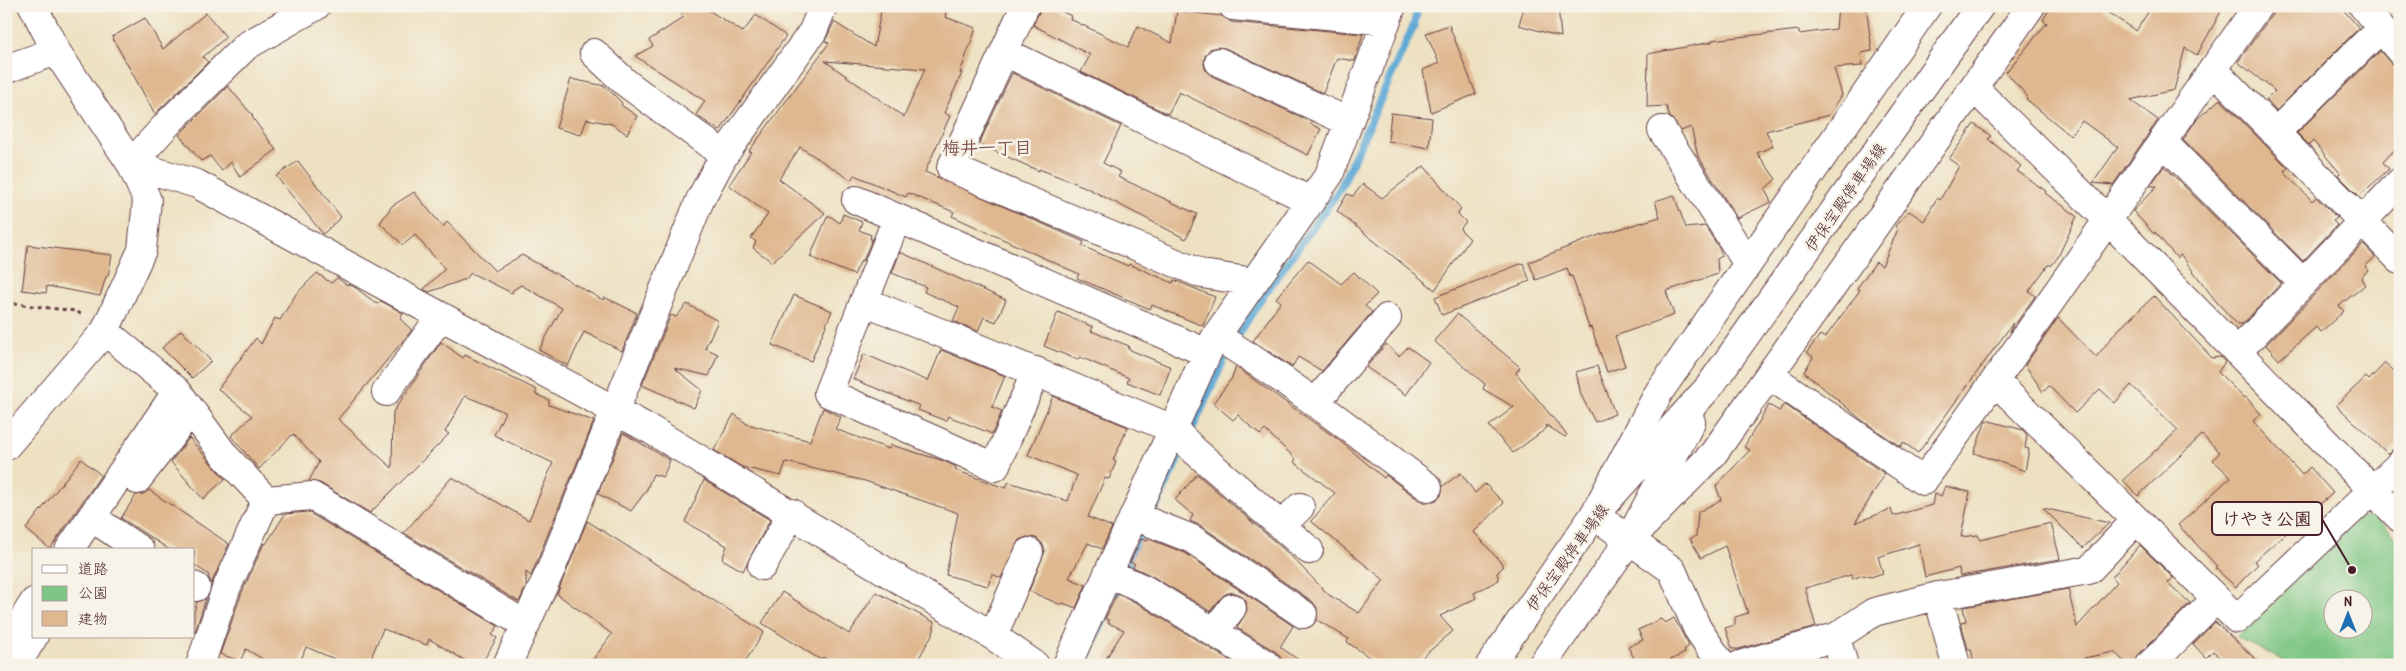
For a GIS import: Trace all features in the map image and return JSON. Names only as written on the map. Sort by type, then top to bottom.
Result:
[{"type":"street","points":[[6,446],[104,331],[142,250],[147,200],[131,164],[56,51],[33,6]]},
{"type":"street","points":[[131,164],[170,121],[246,46],[316,6]]},
{"type":"street","points":[[507,665],[551,569],[700,200],[724,155],[813,31],[823,6]]},
{"type":"street","points":[[1025,6],[951,168],[1202,274],[1254,282]]},
{"type":"street","points":[[1067,665],[1212,344],[1329,175],[1390,14],[1233,6]]},
{"type":"street","points":[[1722,665],[1697,628],[1672,570],[1594,515],[1659,392],[1927,6]]},
{"type":"street","name":"伊保宝殿停車場線","points":[[1490,665],[1594,515],[1709,387],[1980,6]]},
{"type":"street","points":[[1629,540],[1713,454],[2031,6]]},
{"type":"street","points":[[1769,375],[1922,481],[1995,381],[2162,140],[2258,6]]},
{"type":"street","points":[[2362,6],[2400,50]]},
{"type":"street","points":[[2275,133],[2381,28]]},
{"type":"street","points":[[6,69],[56,51]]},
{"type":"street","points":[[1005,52],[1311,201]]},
{"type":"street","points":[[594,53],[626,83],[724,155]]},
{"type":"street","points":[[1219,62],[1349,122]]},
{"type":"street","points":[[2213,69],[2400,260]]},
{"type":"street","points":[[1974,88],[2108,220],[2400,518]]},
{"type":"street","points":[[1662,130],[1748,264]]},
{"type":"street","points":[[2162,140],[2303,283]]},
{"type":"street","points":[[131,164],[197,184],[615,412],[652,430],[993,636],[1035,665]]},
{"type":"street","points":[[2237,352],[2400,182]]},
{"type":"street","points":[[856,200],[1212,344],[1246,354],[1428,487]]},
{"type":"street","points":[[897,218],[828,393],[995,467],[1036,371]]},
{"type":"street","points":[[864,301],[1173,429],[1194,451],[1309,550]]},
{"type":"street","points":[[386,392],[440,316]]},
{"type":"street","points":[[1315,403],[1386,318]]},
{"type":"street","points":[[104,331],[184,401],[225,456],[266,500]]},
{"type":"street","points":[[1995,381],[2237,620],[2400,464]]},
{"type":"street","name":"伊保宝殿停車場線","points":[[1542,665],[1629,540],[1709,387]]},
{"type":"street","points":[[89,548],[184,401]]},
{"type":"street","points":[[71,548],[184,401]]},
{"type":"street","points":[[266,500],[312,496],[526,625]]},
{"type":"street","points":[[200,665],[226,589],[266,500]]},
{"type":"street","points":[[1281,526],[1300,507]]},
{"type":"street","points":[[762,566],[792,513]]},
{"type":"street","points":[[1134,516],[1192,539],[1279,584],[1303,614]]},
{"type":"street","points":[[1740,665],[1836,637],[1874,612],[1938,596],[2089,570],[2136,520]]},
{"type":"street","points":[[103,525],[137,548]]},
{"type":"street","points":[[993,636],[1030,552]]},
{"type":"street","points":[[1108,573],[1144,589],[1215,630],[1267,665]]},
{"type":"street","points":[[1938,596],[1956,665]]},
{"type":"street","points":[[2150,665],[2216,599]]},
{"type":"street","points":[[6,646],[32,605]]},
{"type":"street","points":[[1215,630],[1232,608]]},
{"type":"street","points":[[1836,637],[1844,665]]},
{"type":"street","points":[[16,665],[33,638]]},
{"type":"path","points":[[6,303],[76,311],[104,331]]},
{"type":"green space","points":[[2374,516],[2400,541],[2400,651],[2386,665],[2292,665],[2236,637],[2359,517]]},
{"type":"building","points":[[674,6],[702,6],[743,32],[756,15],[786,36],[720,131],[696,115],[705,101],[635,56],[653,46],[649,40],[684,17]]},
{"type":"building","points":[[882,6],[947,6],[945,17],[976,28],[960,73],[962,73],[944,113],[950,116],[925,172],[1084,242],[1082,246],[1128,266],[1129,264],[1173,283],[1174,280],[1215,297],[1203,326],[1152,305],[1150,309],[1077,278],[1079,274],[952,216],[954,212],[908,193],[906,197],[854,175],[851,180],[800,147],[779,179],[825,213],[772,262],[753,248],[756,242],[751,238],[768,214],[729,185],[751,152],[749,151],[829,43],[825,41],[834,22],[874,47]],"holes":[[[825,61],[925,69],[904,117]]]},
{"type":"building","points":[[1042,6],[1051,6],[1071,16],[1070,19],[1128,47],[1138,26],[1172,43],[1177,11],[1222,16],[1231,22],[1363,34],[1355,61],[1337,58],[1323,93],[1225,48],[1217,47],[1210,49],[1205,56],[1204,64],[1206,71],[1212,76],[1312,122],[1311,124],[1321,129],[1308,155],[1179,92],[1168,114],[1081,72],[1090,55],[1033,25]]},
{"type":"building","points":[[1524,6],[1558,6],[1561,37],[1519,25]]},
{"type":"building","points":[[1838,6],[1866,6],[1872,51],[1861,53],[1862,66],[1834,68],[1842,95],[1829,115],[1766,131],[1773,146],[1757,153],[1776,179],[1765,189],[1771,202],[1737,218],[1698,156],[1691,127],[1681,131],[1670,117],[1666,106],[1647,107],[1648,54],[1712,42],[1712,40],[1799,30],[1799,34],[1836,29]]},
{"type":"building","points":[[2051,6],[2098,6],[2136,31],[2152,6],[2224,6],[2197,55],[2185,48],[2174,90],[2130,100],[2158,120],[2113,185],[2093,183],[2118,147],[2082,121],[2070,135],[2026,99],[2028,97],[2006,72],[2047,23],[2043,20]]},
{"type":"building","points":[[2278,6],[2340,6],[2359,28],[2276,111],[2266,100],[2275,91],[2238,62]]},
{"type":"building","points":[[206,13],[226,37],[203,57],[208,62],[155,114],[112,37],[145,18],[163,49]]},
{"type":"building","points":[[1449,25],[1476,94],[1431,112],[1423,70],[1439,63],[1426,33]]},
{"type":"building","points":[[2380,51],[2394,67],[2392,69],[2400,78],[2400,144],[2383,162],[2389,169],[2359,196],[2338,175],[2340,173],[2313,141],[2309,145],[2297,133]]},
{"type":"building","points":[[1012,73],[1121,126],[1103,163],[1121,172],[1118,177],[1197,214],[1186,239],[1083,186],[1039,169],[1039,171],[979,144]]},
{"type":"building","points":[[571,79],[605,86],[622,103],[621,105],[637,116],[627,134],[612,124],[587,119],[581,135],[556,128]]},
{"type":"building","points":[[228,86],[253,116],[276,150],[240,177],[231,162],[222,171],[210,156],[201,161],[179,135]]},
{"type":"building","points":[[2220,99],[2288,168],[2284,172],[2312,201],[2316,197],[2337,218],[2333,221],[2337,225],[2303,261],[2183,140],[2196,120]]},
{"type":"building","points":[[1391,113],[1432,118],[1429,148],[1388,141]]},
{"type":"building","points":[[1974,124],[1991,136],[1988,139],[2021,166],[2017,171],[2077,216],[2058,257],[2052,265],[2048,265],[2029,291],[2035,296],[2010,332],[2013,323],[1918,453],[1903,442],[1901,447],[1863,421],[1804,372],[1813,357],[1807,352],[1820,335],[1825,338],[1860,290],[1857,288],[1876,262],[1882,266],[1898,229],[1895,226],[1909,211],[1924,221],[1937,198],[1940,200],[1959,166],[1949,159]]},
{"type":"building","points":[[298,161],[341,217],[323,234],[276,176]]},
{"type":"building","points":[[1424,166],[1461,209],[1458,214],[1466,222],[1460,229],[1470,239],[1435,290],[1337,211],[1347,194],[1353,196],[1363,184],[1382,198]]},
{"type":"building","points":[[2164,166],[2281,283],[2243,324],[2237,324],[2215,300],[2181,255],[2177,258],[2155,232],[2154,234],[2133,211],[2157,186],[2150,186]]},
{"type":"building","points":[[414,192],[443,227],[447,222],[495,271],[522,255],[603,300],[604,297],[637,313],[622,351],[584,332],[568,366],[539,350],[562,308],[521,285],[513,290],[512,293],[471,273],[466,279],[429,292],[424,289],[445,269],[415,235],[403,245],[380,223],[392,206]]},
{"type":"building","points":[[1674,195],[1686,228],[1705,226],[1719,248],[1722,256],[1717,259],[1718,274],[1666,291],[1674,315],[1615,336],[1625,366],[1607,372],[1591,327],[1589,328],[1572,276],[1570,277],[1567,268],[1536,280],[1529,262],[1599,235],[1660,217],[1655,201]]},
{"type":"building","points":[[843,214],[862,222],[859,230],[871,235],[870,239],[872,239],[863,261],[861,260],[854,275],[810,257],[828,215],[840,223]]},
{"type":"building","points":[[28,245],[112,255],[108,276],[100,296],[47,286],[46,293],[22,290]]},
{"type":"building","points":[[2364,245],[2375,257],[2365,266],[2368,270],[2361,278],[2365,285],[2339,306],[2344,311],[2321,332],[2316,327],[2279,360],[2266,345]]},
{"type":"building","points":[[900,252],[1006,300],[996,322],[984,317],[978,331],[953,321],[959,307],[924,292],[926,287],[892,273]]},
{"type":"building","points":[[1308,260],[1341,284],[1354,272],[1377,294],[1365,306],[1372,312],[1322,371],[1298,357],[1292,367],[1253,341],[1281,302],[1276,298]]},
{"type":"building","points":[[1523,263],[1530,281],[1442,315],[1435,297]]},
{"type":"building","points":[[317,273],[331,283],[337,278],[347,285],[349,284],[356,288],[377,304],[381,301],[403,313],[400,319],[412,330],[338,419],[392,468],[393,412],[441,342],[463,358],[465,355],[537,390],[535,394],[549,400],[549,405],[594,421],[531,576],[526,572],[526,587],[519,602],[404,533],[452,477],[529,520],[553,463],[494,435],[505,412],[465,396],[445,432],[449,434],[370,513],[320,483],[309,481],[319,462],[293,434],[259,469],[231,436],[252,416],[218,389],[256,338],[261,344],[275,318],[280,320],[296,294]]},
{"type":"building","points":[[794,295],[832,311],[811,361],[772,345]]},
{"type":"building","points":[[2154,296],[2212,358],[2220,357],[2225,362],[2218,372],[2244,398],[2246,397],[2261,414],[2253,421],[2302,475],[2310,467],[2333,493],[2254,561],[2258,564],[2236,587],[2215,568],[2217,566],[2178,525],[2231,477],[2213,460],[2220,452],[2202,435],[2138,496],[2123,480],[2178,430],[2131,385],[2115,403],[2100,389],[2075,413],[2049,386],[2043,392],[2025,365],[2058,318],[2096,357],[2117,331]]},
{"type":"building","points":[[687,304],[718,321],[705,348],[718,354],[709,376],[674,368],[702,390],[694,408],[642,385],[671,315],[676,317]]},
{"type":"building","points":[[1058,312],[1093,327],[1091,331],[1129,346],[1128,349],[1171,367],[1160,395],[1127,382],[1129,378],[1080,357],[1078,360],[1044,346]]},
{"type":"building","points":[[1457,314],[1520,367],[1516,373],[1567,435],[1565,437],[1546,425],[1547,428],[1513,453],[1489,426],[1514,407],[1483,389],[1485,384],[1434,341]]},
{"type":"building","points":[[181,330],[211,361],[192,378],[162,348]]},
{"type":"building","points":[[1386,344],[1399,356],[1408,347],[1429,362],[1406,395],[1366,367]]},
{"type":"building","points":[[941,350],[1005,376],[992,407],[1002,411],[992,434],[948,416],[946,421],[918,410],[920,406],[853,379],[864,354],[928,381]]},
{"type":"building","points":[[2385,363],[2400,376],[2400,442],[2388,454],[2336,405],[2366,377],[2369,380]]},
{"type":"building","points":[[1597,366],[1615,414],[1595,422],[1581,395],[1576,372]]},
{"type":"building","points":[[1236,367],[1340,441],[1384,478],[1386,475],[1419,500],[1427,503],[1435,501],[1441,496],[1443,486],[1461,473],[1475,493],[1485,484],[1504,503],[1474,532],[1504,566],[1497,573],[1499,580],[1474,593],[1476,598],[1440,616],[1453,631],[1413,665],[1381,665],[1347,642],[1349,639],[1317,620],[1317,608],[1312,601],[1201,526],[1190,521],[1193,515],[1175,500],[1197,474],[1289,554],[1329,595],[1359,613],[1384,580],[1311,521],[1335,493],[1294,462],[1296,459],[1265,430],[1260,435],[1238,415],[1233,420],[1213,403],[1232,378]]},
{"type":"building","points":[[1053,396],[1128,427],[1113,460],[1116,462],[1109,479],[1105,478],[1088,517],[1112,527],[1102,549],[1088,543],[1069,578],[1086,585],[1076,608],[1063,603],[1061,605],[1029,591],[1045,551],[1042,543],[1036,538],[1027,537],[1019,540],[1001,578],[992,574],[988,586],[946,575],[958,513],[865,481],[786,462],[781,476],[742,467],[714,450],[734,414],[747,424],[810,441],[823,408],[841,417],[835,429],[889,449],[891,445],[944,461],[956,467],[955,470],[1005,488],[1009,482],[1068,501],[1077,475],[1028,455]]},
{"type":"building","points":[[1784,404],[1885,474],[1855,523],[1891,509],[1893,516],[1932,505],[1934,494],[1941,496],[1945,486],[1970,492],[1961,537],[1978,535],[1980,540],[2051,523],[2060,559],[1960,576],[1959,568],[1925,577],[1919,544],[1878,557],[1883,573],[1871,577],[1863,575],[1853,579],[1851,575],[1805,588],[1816,627],[1739,649],[1732,649],[1725,628],[1735,625],[1735,617],[1748,613],[1725,546],[1701,558],[1690,539],[1696,536],[1698,512],[1721,500],[1716,486],[1750,450],[1744,447],[1769,405],[1779,411]]},
{"type":"building","points":[[1986,420],[2023,430],[2027,435],[2025,448],[2029,449],[2025,471],[1974,453]]},
{"type":"building","points":[[623,433],[670,460],[663,477],[653,474],[646,491],[631,511],[598,494]]},
{"type":"building","points":[[189,438],[225,479],[203,499],[171,462]]},
{"type":"building","points":[[81,459],[101,475],[51,548],[26,529]]},
{"type":"building","points":[[704,480],[770,520],[743,571],[722,559],[727,546],[685,522]]},
{"type":"building","points":[[149,490],[229,544],[211,584],[208,574],[195,566],[195,548],[167,548],[121,518],[136,495],[143,494]]},
{"type":"building","points":[[2043,508],[2078,516],[2109,523],[2083,548]]},
{"type":"building","points":[[308,512],[498,626],[492,635],[497,638],[481,664],[471,664],[429,639],[427,645],[383,629],[368,665],[349,665],[306,647],[299,665],[288,665],[270,659],[266,661],[246,649],[240,661],[220,654],[241,595],[264,543],[266,544],[285,514]]},
{"type":"building","points":[[587,521],[764,632],[743,665],[589,665],[612,634],[557,594]]},
{"type":"building","points":[[1141,539],[1147,541],[1149,539],[1185,553],[1293,626],[1280,647],[1306,665],[1283,665],[1281,658],[1276,652],[1237,628],[1247,610],[1246,601],[1241,595],[1233,592],[1225,594],[1210,611],[1152,576],[1133,567],[1135,564],[1130,562]]},
{"type":"building","points":[[2140,545],[2173,578],[2168,583],[2190,603],[2139,654],[2135,665],[2128,665],[2114,652],[2084,658],[2086,665],[1974,665],[1971,649],[1968,649],[1961,622],[1966,621],[1963,607],[2068,589],[2077,627],[2117,582],[2112,577]]},
{"type":"building","points":[[782,592],[849,634],[876,592],[934,622],[934,631],[915,665],[836,665],[823,657],[821,660],[762,623]]},
{"type":"building","points":[[1117,594],[1137,603],[1237,665],[1102,665],[1124,630],[1108,623],[1109,620],[1105,619]]},
{"type":"building","points":[[206,598],[195,632],[195,609],[197,602]]},
{"type":"building","points":[[1674,618],[1689,646],[1684,650],[1685,653],[1660,665],[1638,665],[1628,647],[1643,640],[1638,630],[1661,619],[1665,623]]},
{"type":"building","points":[[2215,622],[2262,665],[2229,665],[2213,651],[2206,658],[2193,644]]},
{"type":"waterway","points":[[1189,436],[1224,359],[1258,303],[1340,189],[1414,25],[1418,6]]},
{"type":"waterway","points":[[1083,665],[1184,446]]},
{"type":"railway","points":[[2396,6],[2400,11]]},
{"type":"place","name":"けやき公園","points":[[2352,570]]},
{"type":"district","name":"梅井一丁目","points":[[987,148]]}]
